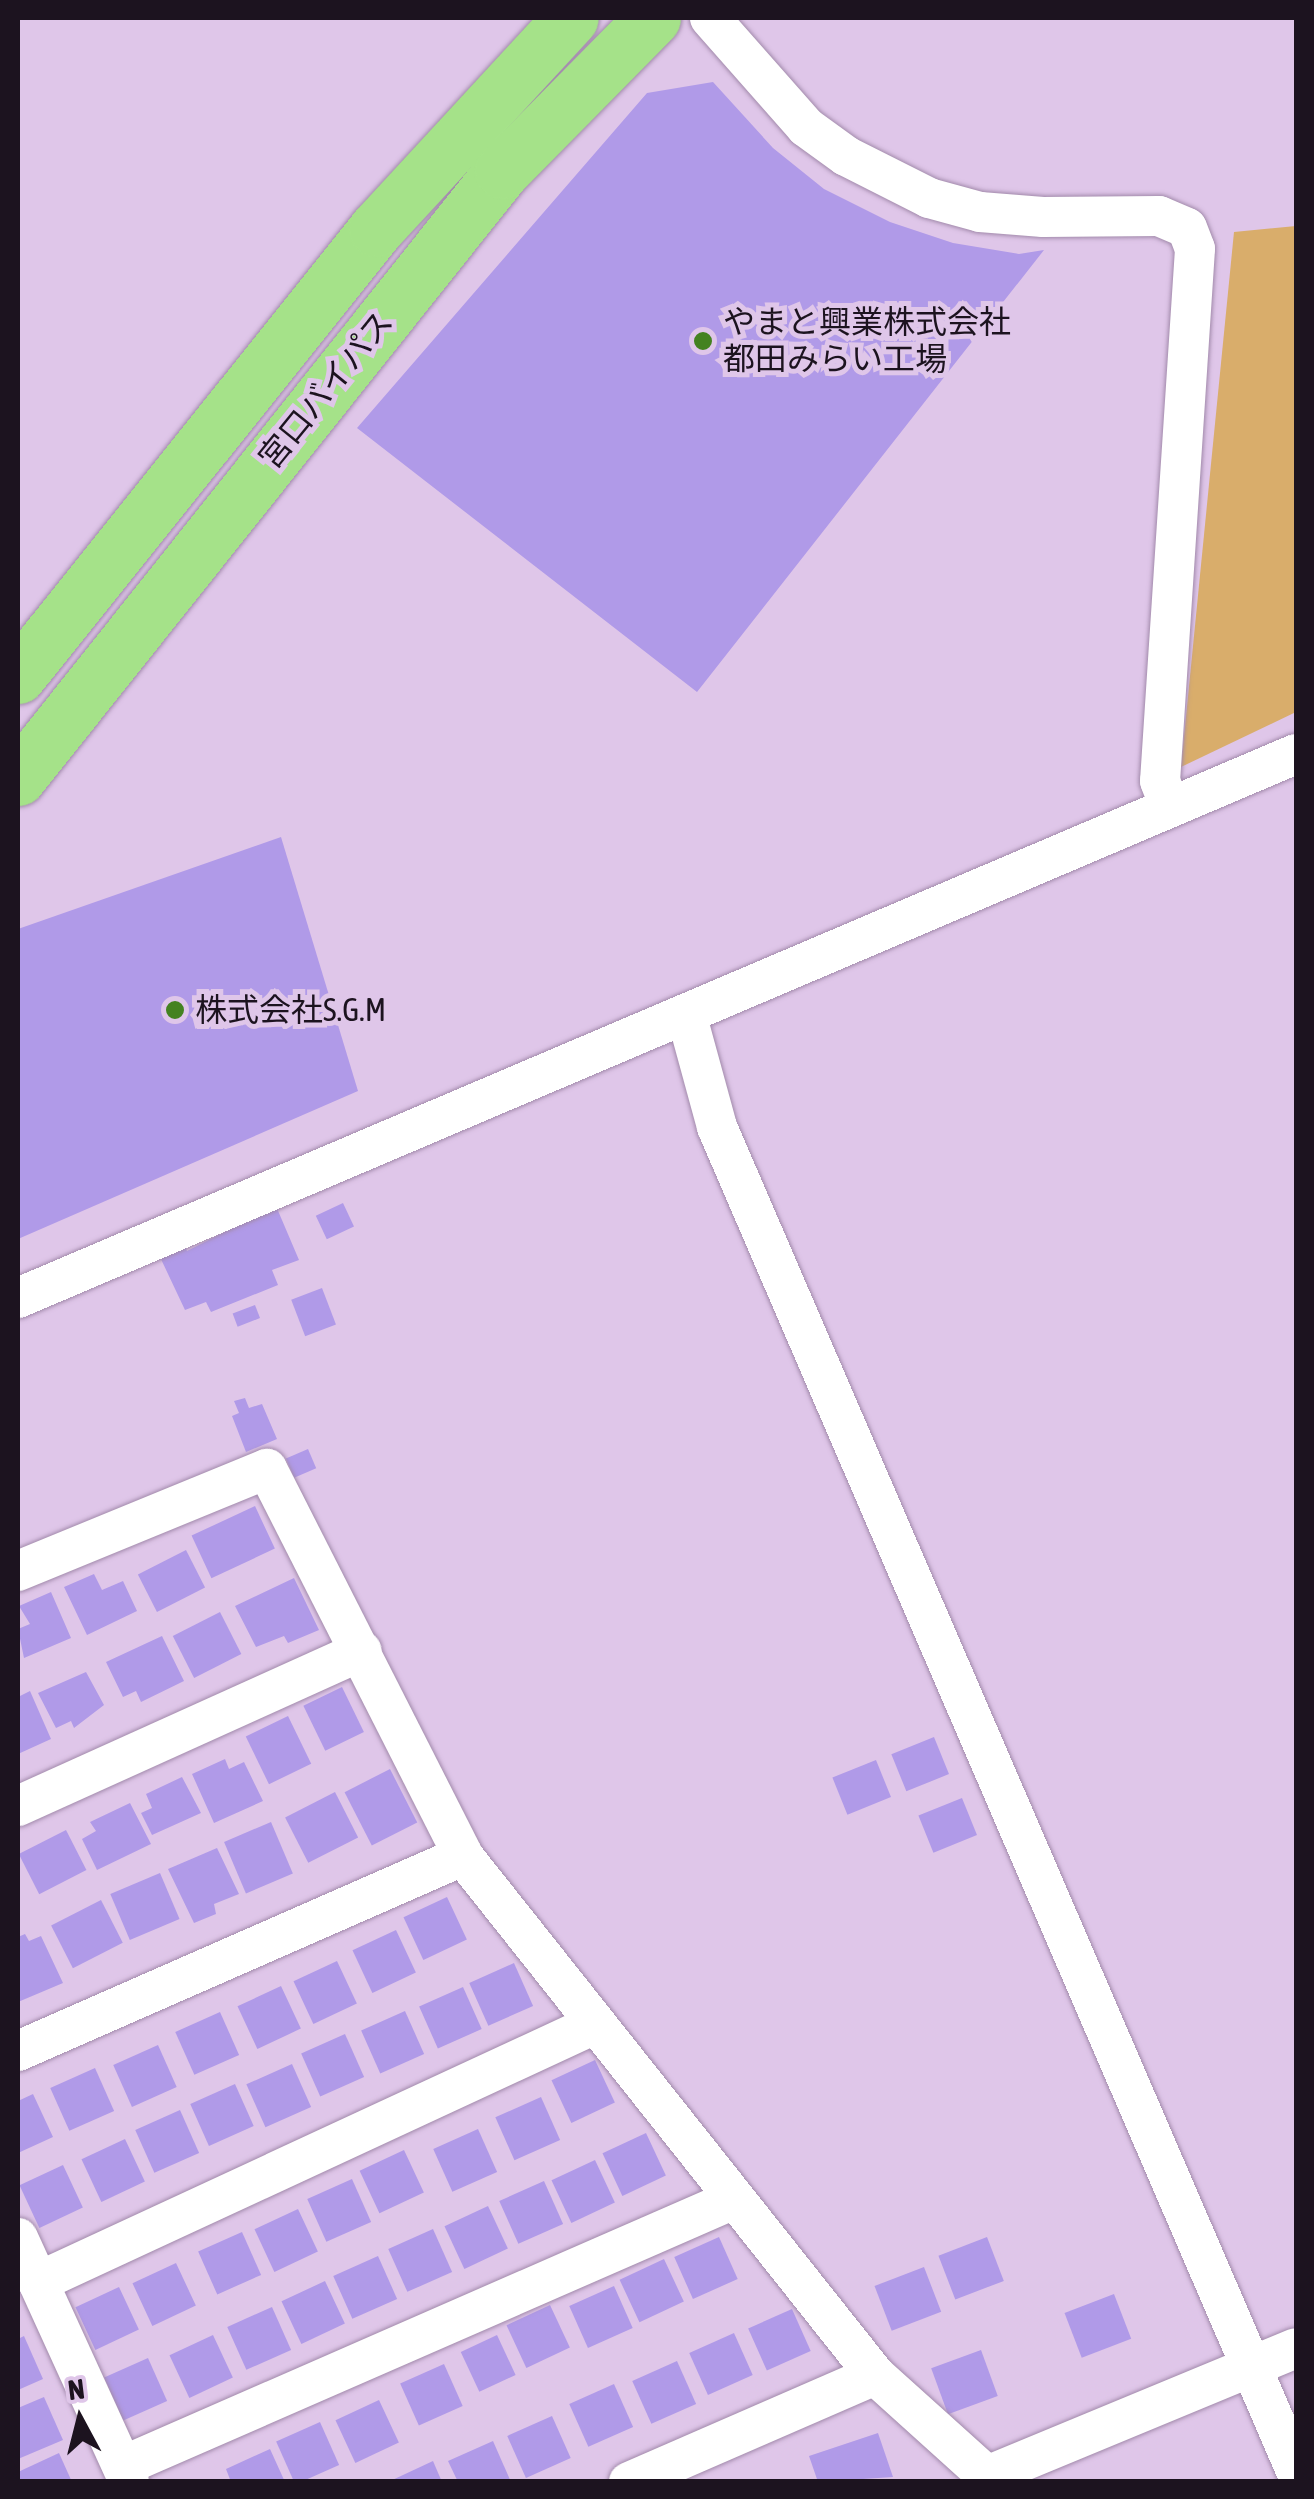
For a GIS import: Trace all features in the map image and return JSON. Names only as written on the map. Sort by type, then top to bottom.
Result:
[{"type":"highway","name":"宮口バイパス","points":[[18,676],[376,229],[570,18]]},
{"type":"highway","name":"宮口バイパス","points":[[18,778],[502,172],[653,18]]},
{"type":"street","points":[[710,18],[806,127],[846,156],[930,198],[980,212],[1043,217],[1159,216],[1187,228],[1195,248],[1160,781],[1170,808]]},
{"type":"street","points":[[18,1298],[688,1018],[1296,754]]},
{"type":"street","points":[[688,1018],[717,1127],[1296,2471]]},
{"type":"street","points":[[18,1571],[266,1469],[362,1650],[463,1856],[876,2375],[987,2476],[1296,2348]]},
{"type":"street","points":[[18,1806],[362,1650]]},
{"type":"street","points":[[18,2051],[463,1856]]},
{"type":"street","points":[[38,2282],[596,2024]]},
{"type":"street","points":[[18,2238],[126,2474],[734,2199]]},
{"type":"street","points":[[629,2482],[876,2375]]},
{"type":"shaded area","points":[[1296,226],[1296,712],[1181,767],[1234,232]]},
{"type":"building","name":"やまと興業株式会社 都田みらい工場","points":[[713,82],[773,148],[824,189],[890,222],[953,243],[1019,254],[1044,250],[697,692],[357,428],[647,93]]},
{"type":"building","name":"株式会社S.G.M","points":[[281,837],[358,1091],[18,1239],[18,929]]},
{"type":"building","points":[[343,1203],[354,1227],[327,1239],[316,1216]]},
{"type":"building","points":[[276,1206],[299,1260],[272,1270],[278,1285],[211,1312],[206,1302],[185,1310],[160,1257],[185,1246],[187,1251]]},
{"type":"building","points":[[322,1288],[336,1324],[305,1336],[291,1300]]},
{"type":"building","points":[[255,1305],[260,1318],[238,1327],[233,1314]]},
{"type":"building","points":[[245,1398],[249,1408],[262,1404],[277,1439],[246,1452],[232,1416],[239,1413],[234,1401]]},
{"type":"building","points":[[308,1449],[316,1468],[294,1478],[286,1458]]},
{"type":"building","points":[[255,1506],[275,1549],[211,1578],[192,1536]]},
{"type":"building","points":[[186,1550],[205,1587],[157,1612],[138,1575]]},
{"type":"building","points":[[94,1574],[102,1590],[123,1581],[137,1611],[87,1635],[64,1587]]},
{"type":"building","points":[[294,1578],[319,1630],[288,1643],[284,1636],[256,1647],[235,1606]]},
{"type":"building","points":[[51,1592],[71,1638],[24,1658],[18,1629],[30,1624],[19,1606]]},
{"type":"building","points":[[220,1612],[241,1654],[194,1678],[173,1636]]},
{"type":"building","points":[[162,1636],[184,1681],[141,1702],[136,1691],[123,1697],[106,1662]]},
{"type":"building","points":[[86,1672],[104,1705],[74,1728],[71,1721],[56,1728],[38,1693]]},
{"type":"building","points":[[342,1687],[364,1732],[325,1751],[303,1706]]},
{"type":"building","points":[[30,1691],[51,1739],[18,1754],[18,1697]]},
{"type":"building","points":[[288,1716],[311,1764],[269,1784],[246,1737]]},
{"type":"building","points":[[934,1737],[949,1774],[906,1791],[891,1754]]},
{"type":"building","points":[[225,1759],[229,1769],[244,1762],[263,1801],[214,1823],[192,1774]]},
{"type":"building","points":[[876,1760],[891,1797],[847,1815],[832,1778]]},
{"type":"building","points":[[390,1769],[417,1822],[372,1846],[345,1792]]},
{"type":"building","points":[[182,1777],[201,1813],[152,1835],[141,1813],[152,1808],[146,1794]]},
{"type":"building","points":[[335,1792],[358,1837],[308,1863],[285,1817]]},
{"type":"building","points":[[962,1798],[977,1835],[933,1853],[918,1816]]},
{"type":"building","points":[[130,1803],[151,1844],[97,1870],[82,1839],[96,1831],[90,1822]]},
{"type":"building","points":[[271,1822],[293,1874],[246,1893],[224,1842]]},
{"type":"building","points":[[66,1830],[86,1870],[39,1894],[19,1854]]},
{"type":"building","points":[[217,1848],[239,1894],[214,1904],[216,1914],[194,1923],[168,1869]]},
{"type":"building","points":[[160,1873],[180,1919],[130,1940],[110,1894]]},
{"type":"building","points":[[447,1897],[467,1940],[423,1960],[403,1917]]},
{"type":"building","points":[[101,1900],[123,1943],[73,1968],[51,1925]]},
{"type":"building","points":[[396,1930],[416,1973],[372,1993],[352,1950]]},
{"type":"building","points":[[25,1934],[29,1941],[41,1936],[63,1983],[18,2002],[18,1937]]},
{"type":"building","points":[[337,1961],[357,2004],[313,2024],[293,1981]]},
{"type":"building","points":[[514,1963],[533,2006],[488,2026],[469,1983]]},
{"type":"building","points":[[281,1986],[301,2029],[257,2049],[237,2006]]},
{"type":"building","points":[[463,1987],[482,2029],[438,2049],[419,2007]]},
{"type":"building","points":[[405,2011],[424,2054],[380,2073],[361,2031]]},
{"type":"building","points":[[220,2012],[239,2055],[194,2075],[175,2032]]},
{"type":"building","points":[[345,2034],[364,2077],[320,2096],[301,2054]]},
{"type":"building","points":[[158,2045],[177,2087],[132,2107],[113,2065]]},
{"type":"building","points":[[595,2060],[615,2103],[571,2123],[551,2080]]},
{"type":"building","points":[[292,2064],[311,2107],[265,2127],[246,2084]]},
{"type":"building","points":[[95,2068],[114,2111],[69,2131],[50,2088]]},
{"type":"building","points":[[235,2084],[254,2126],[209,2146],[190,2104]]},
{"type":"building","points":[[33,2094],[53,2137],[18,2153],[18,2101]]},
{"type":"building","points":[[541,2097],[560,2140],[514,2160],[495,2117]]},
{"type":"building","points":[[180,2110],[199,2153],[154,2173],[135,2130]]},
{"type":"building","points":[[478,2129],[497,2172],[452,2192],[433,2149]]},
{"type":"building","points":[[646,2133],[666,2176],[622,2196],[602,2153]]},
{"type":"building","points":[[125,2139],[145,2182],[101,2202],[81,2159]]},
{"type":"building","points":[[404,2150],[424,2193],[379,2213],[360,2171]]},
{"type":"building","points":[[595,2160],[615,2203],[571,2223],[551,2180]]},
{"type":"building","points":[[63,2165],[83,2208],[39,2228],[19,2185]]},
{"type":"building","points":[[352,2179],[371,2222],[326,2242],[307,2199]]},
{"type":"building","points":[[544,2181],[563,2224],[518,2244],[499,2201]]},
{"type":"building","points":[[488,2206],[508,2249],[464,2269],[444,2226]]},
{"type":"building","points":[[298,2209],[318,2252],[274,2272],[254,2229]]},
{"type":"building","points":[[433,2229],[452,2272],[407,2292],[388,2249]]},
{"type":"building","points":[[242,2232],[261,2275],[217,2294],[198,2252]]},
{"type":"building","points":[[719,2237],[738,2279],[693,2299],[674,2257]]},
{"type":"building","points":[[987,2237],[1004,2281],[955,2300],[938,2256]]},
{"type":"building","points":[[378,2256],[397,2299],[352,2319],[333,2276]]},
{"type":"building","points":[[664,2259],[684,2302],[639,2322],[620,2280]]},
{"type":"building","points":[[176,2263],[196,2306],[152,2326],[132,2283]]},
{"type":"building","points":[[924,2267],[941,2312],[892,2331],[875,2286]]},
{"type":"building","points":[[325,2281],[345,2324],[301,2344],[281,2301]]},
{"type":"building","points":[[614,2286],[633,2328],[588,2348],[569,2306]]},
{"type":"building","points":[[119,2287],[139,2330],[95,2350],[75,2307]]},
{"type":"building","points":[[1114,2294],[1131,2339],[1082,2358],[1065,2313]]},
{"type":"building","points":[[550,2305],[570,2348],[526,2368],[506,2325]]},
{"type":"building","points":[[272,2307],[291,2350],[246,2370],[227,2327]]},
{"type":"building","points":[[792,2309],[811,2351],[767,2371],[748,2329]]},
{"type":"building","points":[[734,2333],[753,2375],[708,2395],[689,2353]]},
{"type":"building","points":[[213,2335],[233,2378],[189,2398],[169,2355]]},
{"type":"building","points":[[497,2335],[516,2375],[479,2392],[461,2352]]},
{"type":"building","points":[[24,2336],[43,2379],[18,2390],[18,2339]]},
{"type":"building","points":[[981,2350],[998,2396],[948,2414],[931,2368]]},
{"type":"building","points":[[148,2358],[167,2401],[123,2420],[104,2378]]},
{"type":"building","points":[[677,2361],[696,2404],[651,2424],[632,2381]]},
{"type":"building","points":[[444,2364],[463,2406],[419,2426],[400,2384]]},
{"type":"building","points":[[614,2384],[633,2427],[588,2447],[569,2404]]},
{"type":"building","points":[[44,2397],[63,2440],[18,2459],[18,2408]]},
{"type":"building","points":[[379,2400],[399,2443],[355,2463],[335,2420]]},
{"type":"building","points":[[552,2416],[571,2458],[526,2478],[507,2436]]},
{"type":"building","points":[[320,2422],[339,2465],[294,2482],[276,2442]]},
{"type":"building","points":[[878,2433],[893,2477],[818,2482],[809,2456]]},
{"type":"building","points":[[493,2441],[511,2482],[458,2482],[448,2461]]},
{"type":"building","points":[[270,2449],[285,2482],[231,2482],[226,2469]]},
{"type":"building","points":[[59,2453],[72,2482],[19,2482],[18,2472]]},
{"type":"building","points":[[433,2461],[442,2482],[388,2482]]},
{"type":"place","name":"やまと興業株式会社 都田みらい工場","points":[[703,341]]},
{"type":"place","name":"株式会社S.G.M","points":[[175,1010]]}]
